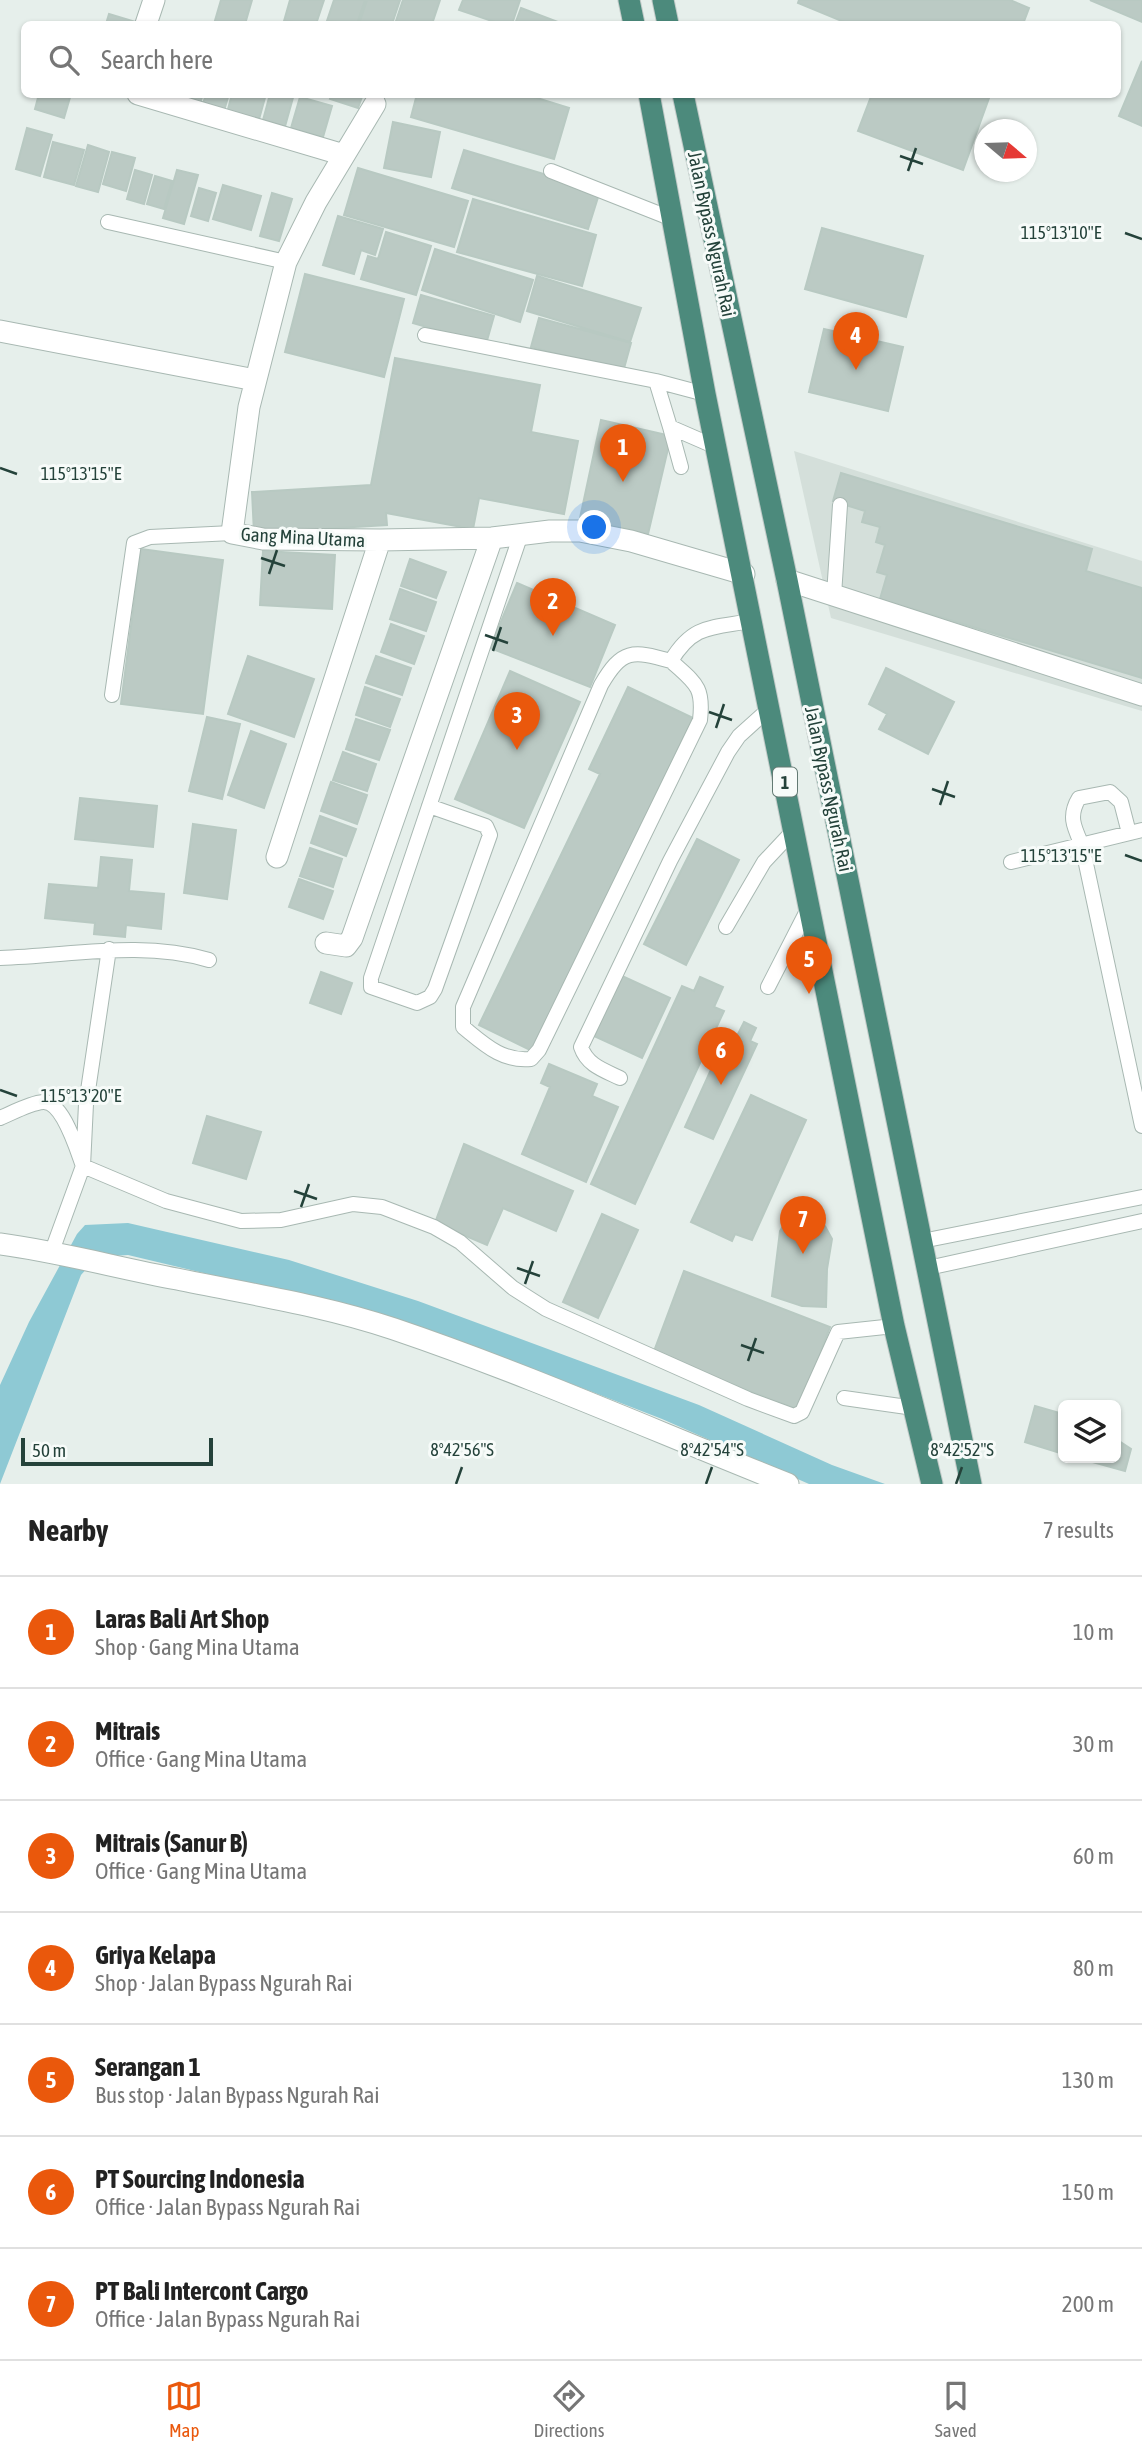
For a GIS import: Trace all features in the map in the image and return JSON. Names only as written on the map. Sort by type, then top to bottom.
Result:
[{"type":"highway","points":[[629,0],[633,21]]},
{"type":"highway","points":[[663,0],[667,21]]},
{"type":"highway","points":[[650,102],[684,98]]},
{"type":"highway","name":"Jalan Bypass Ngurah Rai","points":[[684,98],[787,580],[970,1475]]},
{"type":"highway","name":"Jalan Bypass Ngurah Rai","points":[[650,102],[705,394],[744,574],[751,621],[894,1326],[930,1476]]},
{"type":"street","points":[[147,21],[153,0]]},
{"type":"street","points":[[152,98],[344,155]]},
{"type":"street","name":"Gang Mina Utama","points":[[375,104],[316,202],[286,262],[255,380],[241,456],[232,533],[263,539],[380,540],[492,538],[580,531],[605,535],[744,574]]},
{"type":"street","points":[[0,331],[255,380]]},
{"type":"street","points":[[326,943],[346,946],[352,938],[492,538]]},
{"type":"street","points":[[277,858],[380,540]]},
{"type":"street","points":[[787,580],[1142,695]]},
{"type":"street","points":[[0,1244],[57,1252],[97,1264],[313,1307],[391,1328],[494,1365],[788,1484]]},
{"type":"lane","points":[[551,170],[670,218]]},
{"type":"lane","points":[[108,222],[286,262]]},
{"type":"lane","points":[[425,335],[656,381],[705,394]]},
{"type":"lane","points":[[656,381],[681,467]]},
{"type":"lane","points":[[670,427],[716,447]]},
{"type":"lane","points":[[834,596],[840,505]]},
{"type":"lane","points":[[112,695],[134,543],[150,537],[232,533]]},
{"type":"lane","points":[[429,806],[486,826],[490,835],[435,989],[430,997],[417,1003],[376,991],[370,982],[429,806],[521,534]]},
{"type":"lane","points":[[671,661],[688,636],[711,627],[751,621]]},
{"type":"lane","points":[[624,654],[646,654],[671,661],[699,686],[702,701],[700,720],[539,1050],[531,1059],[519,1060],[495,1053],[463,1027],[463,1007],[601,685],[613,664],[624,654]]},
{"type":"lane","points":[[620,1078],[594,1066],[584,1057],[580,1047],[670,861],[728,752],[739,736],[770,708]]},
{"type":"lane","points":[[1011,862],[1082,845],[1135,832],[1116,795],[1110,792],[1079,798],[1071,819],[1082,845],[1142,1126]]},
{"type":"lane","points":[[726,927],[764,862],[794,830]]},
{"type":"lane","points":[[768,987],[809,907]]},
{"type":"lane","points":[[57,1252],[83,1166],[86,1104],[109,949]]},
{"type":"lane","points":[[0,958],[142,949],[188,954],[209,960]]},
{"type":"lane","points":[[0,1118],[42,1102],[54,1105],[62,1114],[83,1166],[166,1201],[241,1221],[281,1220],[353,1205],[382,1208],[434,1227],[460,1242],[513,1288],[546,1310],[748,1399],[794,1416],[803,1412],[838,1332],[894,1326]]},
{"type":"lane","points":[[922,1241],[1142,1197]]},
{"type":"lane","points":[[928,1268],[1142,1221]]},
{"type":"lane","points":[[844,1398],[914,1408]]},
{"type":"shaded area","points":[[794,451],[1142,561],[1142,711],[831,618]]},
{"type":"water","points":[[128,1223],[289,1260],[418,1301],[699,1405],[832,1465],[885,1484],[809,1484],[662,1419],[515,1362],[367,1312],[128,1255],[97,1257],[81,1275],[0,1484],[0,1385],[29,1322],[77,1234],[85,1225]]},
{"type":"building","points":[[221,0],[252,0],[246,21],[215,21]]},
{"type":"building","points":[[290,0],[324,0],[317,21],[284,21]]},
{"type":"building","points":[[334,0],[365,0],[358,21],[327,21]]},
{"type":"building","points":[[367,0],[400,0],[393,21],[360,21]]},
{"type":"building","points":[[403,0],[440,0],[433,21],[396,21]]},
{"type":"building","points":[[463,0],[520,0],[513,21],[492,21],[459,10]]},
{"type":"building","points":[[799,0],[1010,0],[1029,8],[1024,21],[842,21],[798,3]]},
{"type":"building","points":[[1090,0],[1142,0],[1142,22]]},
{"type":"building","points":[[521,8],[555,21],[516,21]]},
{"type":"building","points":[[109,14],[133,21],[107,21]]},
{"type":"building","points":[[1142,61],[1142,126],[1119,116]]},
{"type":"building","points":[[38,98],[70,98],[64,118],[35,109]]},
{"type":"building","points":[[181,98],[202,98],[198,110],[179,105]]},
{"type":"building","points":[[205,98],[228,98],[223,114],[202,107]]},
{"type":"building","points":[[231,98],[265,98],[258,123],[227,113]]},
{"type":"building","points":[[269,98],[293,98],[284,130],[262,124]]},
{"type":"building","points":[[300,98],[332,106],[323,137],[291,128]]},
{"type":"building","points":[[330,98],[362,98],[358,108]]},
{"type":"building","points":[[416,98],[537,98],[569,108],[554,159],[411,117]]},
{"type":"building","points":[[870,98],[989,98],[981,119],[974,119],[974,140],[963,170],[858,131]]},
{"type":"building","points":[[393,122],[440,132],[431,177],[384,168]]},
{"type":"building","points":[[27,128],[52,135],[40,176],[16,169]]},
{"type":"building","points":[[53,142],[84,150],[74,185],[44,177]]},
{"type":"building","points":[[88,145],[109,152],[98,192],[76,186]]},
{"type":"building","points":[[464,150],[600,191],[588,229],[452,188]]},
{"type":"building","points":[[112,152],[135,158],[126,191],[103,184]]},
{"type":"building","points":[[358,168],[468,201],[454,247],[344,215]]},
{"type":"building","points":[[135,170],[152,175],[144,204],[127,199]]},
{"type":"building","points":[[177,170],[198,175],[184,224],[163,218]]},
{"type":"building","points":[[155,176],[172,181],[164,209],[147,204]]},
{"type":"building","points":[[223,185],[261,196],[251,230],[213,219]]},
{"type":"building","points":[[199,188],[216,193],[208,221],[191,216]]},
{"type":"building","points":[[272,193],[292,199],[279,241],[260,236]]},
{"type":"building","points":[[473,199],[596,235],[582,286],[457,252]]},
{"type":"building","points":[[338,216],[383,229],[375,255],[361,250],[354,274],[323,265]]},
{"type":"building","points":[[822,228],[923,256],[906,317],[805,289]]},
{"type":"building","points":[[386,232],[431,246],[416,295],[361,279],[368,256],[378,259]]},
{"type":"building","points":[[435,249],[533,280],[520,322],[422,290]]},
{"type":"building","points":[[305,274],[404,299],[384,377],[285,352]]},
{"type":"building","points":[[537,276],[641,308],[630,342],[527,311]]},
{"type":"building","points":[[421,295],[494,316],[486,344],[413,323]]},
{"type":"building","points":[[539,318],[631,343],[623,372],[531,347]]},
{"type":"building","points":[[824,329],[903,347],[888,411],[809,392]]},
{"type":"building","points":[[395,358],[540,385],[531,432],[578,441],[564,514],[479,498],[473,529],[386,513],[387,525],[254,533],[252,492],[371,485]]},
{"type":"building","points":[[601,420],[671,436],[648,534],[580,518]]},
{"type":"building","points":[[841,473],[1092,549],[1086,571],[1142,588],[1142,678],[880,599],[887,575],[877,572],[885,545],[876,542],[880,527],[862,522],[865,511],[833,501]]},
{"type":"building","points":[[141,549],[223,560],[203,714],[121,704]]},
{"type":"building","points":[[263,551],[335,555],[332,609],[260,605]]},
{"type":"building","points":[[410,559],[446,572],[436,598],[401,586]]},
{"type":"building","points":[[517,583],[615,625],[590,687],[490,648]]},
{"type":"building","points":[[400,589],[436,602],[426,631],[390,619]]},
{"type":"building","points":[[391,624],[424,636],[414,664],[381,652]]},
{"type":"building","points":[[248,656],[314,679],[294,737],[228,714]]},
{"type":"building","points":[[376,656],[411,668],[402,695],[366,683]]},
{"type":"building","points":[[886,668],[954,702],[928,754],[879,729],[887,714],[869,704]]},
{"type":"building","points":[[510,671],[580,702],[524,828],[455,799]]},
{"type":"building","points":[[365,687],[400,699],[390,727],[356,715]]},
{"type":"building","points":[[628,687],[693,718],[532,1051],[479,1025],[600,774],[589,769]]},
{"type":"building","points":[[207,717],[240,724],[222,799],[189,791]]},
{"type":"building","points":[[356,719],[390,730],[379,760],[346,749]]},
{"type":"building","points":[[251,731],[286,744],[264,808],[228,795]]},
{"type":"building","points":[[343,752],[376,764],[367,791],[333,780]]},
{"type":"building","points":[[331,782],[367,795],[357,824],[321,811]]},
{"type":"building","points":[[80,798],[157,806],[153,847],[75,839]]},
{"type":"building","points":[[320,816],[356,829],[346,856],[311,843]]},
{"type":"building","points":[[193,824],[236,830],[227,899],[184,893]]},
{"type":"building","points":[[697,839],[739,860],[686,965],[644,944]]},
{"type":"building","points":[[310,848],[342,859],[333,887],[300,876]]},
{"type":"building","points":[[101,857],[132,860],[129,891],[164,894],[161,929],[126,925],[125,937],[94,934],[95,923],[45,918],[49,884],[98,888]]},
{"type":"building","points":[[299,879],[333,891],[323,919],[289,907]]},
{"type":"building","points":[[321,972],[352,983],[341,1014],[310,1003]]},
{"type":"building","points":[[622,976],[670,998],[642,1058],[594,1036]]},
{"type":"building","points":[[700,977],[723,987],[714,1007],[724,1011],[635,1204],[591,1184],[682,986],[694,991]]},
{"type":"building","points":[[744,1022],[756,1028],[750,1041],[757,1044],[713,1139],[685,1127],[728,1032],[737,1036]]},
{"type":"building","points":[[549,1064],[597,1084],[592,1096],[618,1107],[586,1182],[522,1154],[550,1087],[541,1083]]},
{"type":"building","points":[[751,1095],[806,1120],[752,1240],[735,1234],[732,1241],[691,1222]]},
{"type":"building","points":[[207,1116],[261,1132],[246,1179],[193,1163]]},
{"type":"building","points":[[464,1144],[573,1191],[556,1231],[503,1208],[487,1245],[435,1223]]},
{"type":"building","points":[[795,1206],[816,1210],[832,1239],[827,1269],[826,1307],[802,1306],[772,1296],[780,1231]]},
{"type":"building","points":[[602,1214],[638,1230],[598,1318],[563,1302]]},
{"type":"building","points":[[684,1271],[830,1327],[799,1410],[653,1354]]},
{"type":"building","points":[[1035,1406],[1058,1413],[1058,1452],[1025,1442]]},
{"type":"building","points":[[1121,1442],[1131,1449],[1125,1471],[1096,1463],[1121,1463]]},
{"type":"place","name":"Griya Kelapa","points":[[856,370]]},
{"type":"place","name":"Laras Bali Art Shop","points":[[623,482]]},
{"type":"place","name":"Mitrais","points":[[553,636]]},
{"type":"place","name":"Mitrais (Sanur B)","points":[[517,750]]},
{"type":"place","name":"Serangan 1","points":[[809,994]]},
{"type":"place","name":"PT Sourcing Indonesia","points":[[721,1085]]},
{"type":"place","name":"PT Bali Intercont Cargo","points":[[803,1254]]}]
